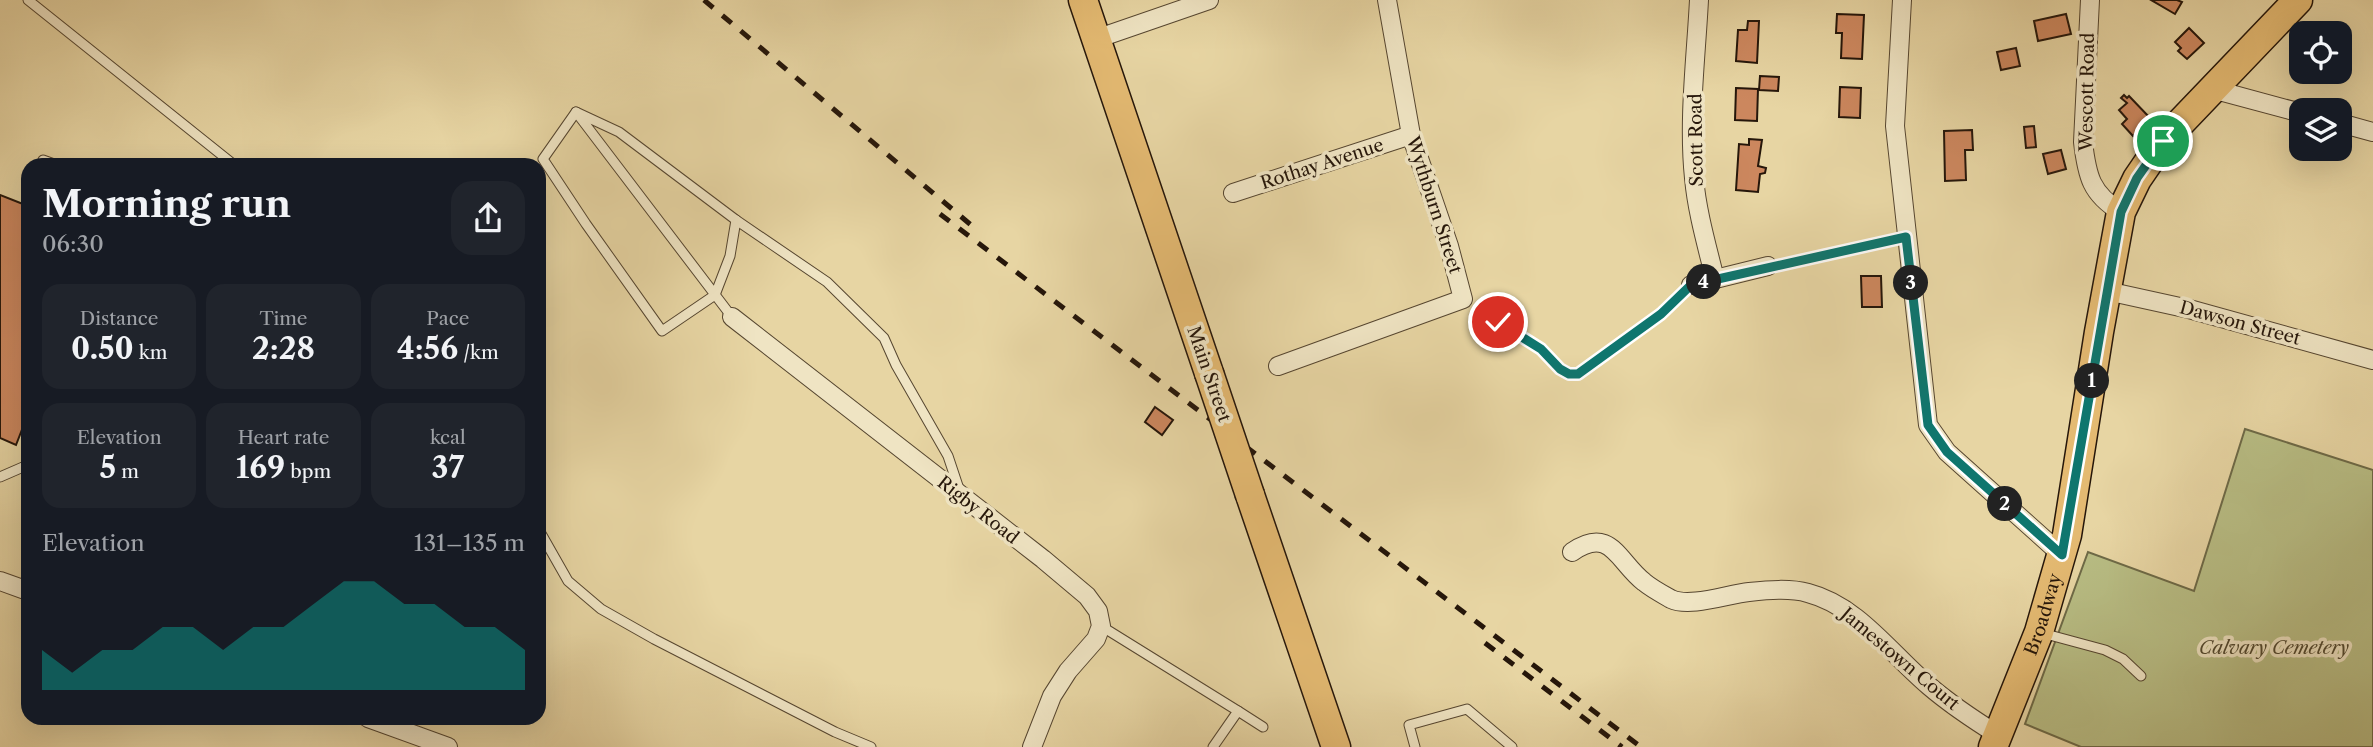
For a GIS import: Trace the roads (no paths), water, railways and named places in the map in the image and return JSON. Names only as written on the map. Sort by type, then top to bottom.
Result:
[{"type":"main road","name":"Main Street","points":[[1083,0],[1336,747]]},
{"type":"main road","name":"Broadway","points":[[1995,741],[2039,632],[2062,555],[2121,212],[2137,178],[2151,158],[2212,89],[2298,0]]},
{"type":"street","name":"Wythburn Street","points":[[1278,366],[1463,299],[1449,246],[1411,135],[1387,0]]},
{"type":"street","name":"Scott Road","points":[[1699,0],[1693,177],[1715,279]]},
{"type":"street","points":[[1902,0],[1895,126],[1928,425],[1947,452],[2062,555]]},
{"type":"street","name":"Wescott Road","points":[[2090,0],[2083,142],[2085,161],[2103,201],[2121,212]]},
{"type":"street","points":[[1096,39],[1200,2]]},
{"type":"street","points":[[2212,89],[2289,110]]},
{"type":"street","points":[[2352,126],[2373,132]]},
{"type":"street","name":"Rothay Avenue","points":[[1233,193],[1411,135]]},
{"type":"street","points":[[1691,285],[1769,267]]},
{"type":"street","name":"Dawson Street","points":[[2106,291],[2189,309],[2373,360]]},
{"type":"street","name":"Rigby Road","points":[[732,317],[1087,596],[1098,611],[1101,626]]},
{"type":"street","name":"Jamestown Court","points":[[1572,552],[1584,543],[1600,543],[1617,551],[1642,580],[1674,600],[1697,601],[1749,592],[1786,590],[1823,597],[1855,618],[1928,685],[1995,741]]},
{"type":"street","points":[[0,581],[21,589]]},
{"type":"street","points":[[1032,747],[1052,696],[1068,671],[1096,639],[1101,626]]},
{"type":"street","points":[[387,725],[448,747]]},
{"type":"lane","points":[[28,0],[226,158]]},
{"type":"lane","points":[[576,113],[618,132],[736,220],[827,282],[884,338],[896,365],[948,456],[963,499]]},
{"type":"lane","points":[[576,113],[732,317]]},
{"type":"lane","points":[[544,158],[576,113]]},
{"type":"lane","points":[[546,164],[662,331],[715,295],[730,256],[736,220]]},
{"type":"lane","points":[[0,477],[21,469]]},
{"type":"lane","points":[[546,542],[568,581],[601,609],[835,732],[871,747]]},
{"type":"lane","points":[[1101,626],[1263,727]]},
{"type":"lane","points":[[2039,632],[2105,650],[2123,659],[2141,676]]},
{"type":"lane","points":[[1415,747],[1409,725],[1467,709],[1512,747]]},
{"type":"lane","points":[[1213,747],[1238,711]]},
{"type":"railway","points":[[704,0],[977,230]]},
{"type":"railway","points":[[940,214],[1641,747]]},
{"type":"railway","points":[[1485,643],[1622,747]]},
{"type":"park label","name":"Calvary Cemetery","points":[[2274,648]]}]
